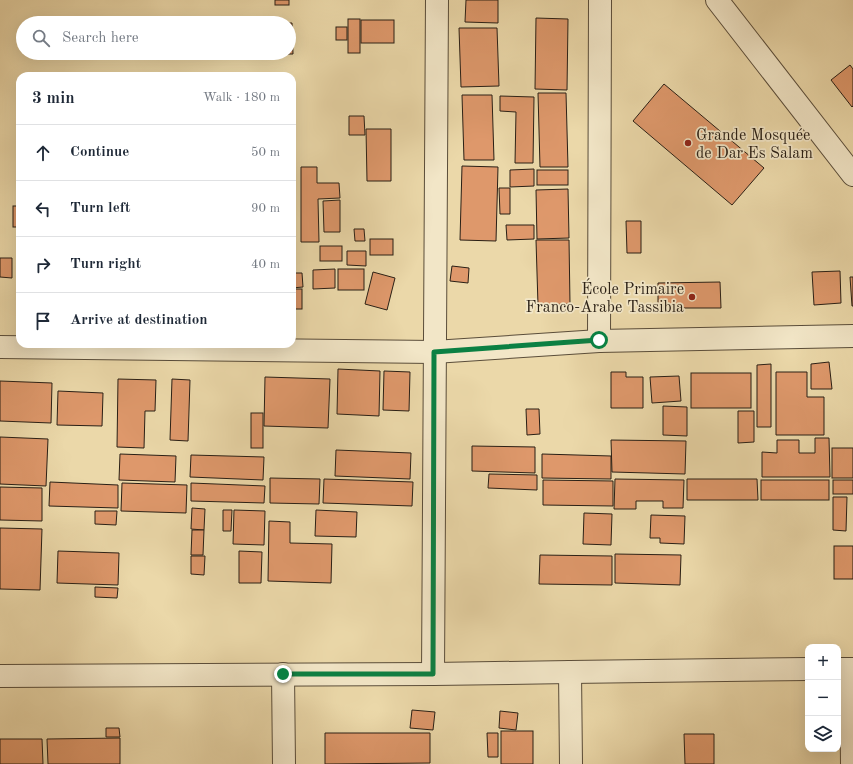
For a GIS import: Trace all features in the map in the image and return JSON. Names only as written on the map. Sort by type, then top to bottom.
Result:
[{"type":"street","points":[[433,674],[436,0]]},
{"type":"street","points":[[599,340],[600,0]]},
{"type":"street","points":[[717,0],[853,175]]},
{"type":"street","points":[[87,348],[434,352],[599,340],[853,336]]},
{"type":"street","points":[[0,347],[16,347]]},
{"type":"street","points":[[0,676],[433,674],[805,669]]},
{"type":"street","points":[[847,669],[852,764]]},
{"type":"street","points":[[570,672],[571,764]]},
{"type":"street","points":[[283,674],[284,764]]},
{"type":"building","points":[[275,0],[289,0],[289,5],[275,5]]},
{"type":"building","points":[[466,0],[498,0],[498,23],[465,22]]},
{"type":"building","points":[[536,18],[568,19],[567,90],[535,89]]},
{"type":"building","points":[[348,19],[360,19],[360,53],[348,53]]},
{"type":"building","points":[[361,20],[394,20],[394,43],[361,43]]},
{"type":"building","points":[[336,27],[347,27],[347,40],[336,40]]},
{"type":"building","points":[[459,28],[497,28],[499,86],[461,87]]},
{"type":"building","points":[[850,65],[853,69],[852,107],[831,80]]},
{"type":"building","points":[[664,84],[764,168],[732,205],[633,121]]},
{"type":"building","points":[[538,93],[566,93],[568,167],[540,167]]},
{"type":"building","points":[[462,95],[492,95],[494,160],[464,160]]},
{"type":"building","points":[[500,96],[534,97],[533,163],[515,163],[516,112],[500,111]]},
{"type":"building","points":[[349,116],[364,116],[365,135],[349,135]]},
{"type":"building","points":[[366,129],[391,129],[391,181],[367,181]]},
{"type":"building","points":[[462,166],[498,167],[496,241],[460,240]]},
{"type":"building","points":[[301,167],[317,167],[317,183],[339,183],[340,198],[318,199],[319,242],[301,242]]},
{"type":"building","points":[[534,169],[534,186],[510,187],[510,170]]},
{"type":"building","points":[[537,170],[568,170],[568,185],[537,185]]},
{"type":"building","points":[[499,188],[510,188],[510,214],[500,214]]},
{"type":"building","points":[[568,189],[569,238],[537,239],[536,190]]},
{"type":"building","points":[[340,200],[340,232],[324,232],[323,201]]},
{"type":"building","points":[[13,206],[16,206],[16,227],[13,227]]},
{"type":"building","points":[[626,221],[641,221],[641,253],[627,253]]},
{"type":"building","points":[[506,225],[534,225],[534,239],[507,240]]},
{"type":"building","points":[[354,229],[364,229],[365,241],[355,241]]},
{"type":"building","points":[[370,239],[393,239],[393,255],[370,255]]},
{"type":"building","points":[[536,240],[569,240],[570,304],[538,305]]},
{"type":"building","points":[[320,246],[342,246],[342,261],[320,261]]},
{"type":"building","points":[[347,251],[366,251],[366,266],[347,265]]},
{"type":"building","points":[[0,258],[12,258],[12,278],[0,277]]},
{"type":"building","points":[[452,266],[469,268],[468,283],[450,281]]},
{"type":"building","points":[[335,269],[335,288],[313,289],[313,270]]},
{"type":"building","points":[[338,269],[364,269],[364,290],[338,290]]},
{"type":"building","points":[[840,271],[841,303],[814,305],[812,272]]},
{"type":"building","points":[[373,272],[395,278],[387,310],[365,304]]},
{"type":"building","points":[[296,273],[302,273],[303,287],[296,288]]},
{"type":"building","points":[[850,277],[853,277],[853,306],[852,306]]},
{"type":"building","points":[[720,282],[721,308],[658,308],[658,283]]},
{"type":"building","points":[[296,289],[302,289],[302,309],[296,309]]},
{"type":"building","points":[[829,362],[832,389],[811,389],[811,364]]},
{"type":"building","points":[[771,364],[771,427],[757,427],[757,365]]},
{"type":"building","points":[[338,369],[380,371],[379,416],[337,414]]},
{"type":"building","points":[[384,371],[410,372],[409,411],[383,410]]},
{"type":"building","points":[[611,372],[626,372],[626,377],[643,377],[643,408],[611,408]]},
{"type":"building","points":[[776,372],[807,372],[807,397],[824,397],[824,435],[776,435]]},
{"type":"building","points":[[691,373],[751,373],[751,408],[691,408]]},
{"type":"building","points":[[679,376],[681,401],[652,403],[650,377]]},
{"type":"building","points":[[265,377],[330,379],[328,428],[264,426]]},
{"type":"building","points":[[118,379],[156,380],[155,411],[145,411],[144,448],[117,447]]},
{"type":"building","points":[[172,379],[190,380],[188,441],[170,440]]},
{"type":"building","points":[[0,381],[52,383],[51,423],[0,421]]},
{"type":"building","points":[[58,391],[103,393],[102,426],[57,425]]},
{"type":"building","points":[[663,406],[687,407],[687,436],[663,435]]},
{"type":"building","points":[[526,409],[539,409],[540,434],[527,435]]},
{"type":"building","points":[[738,411],[754,411],[754,442],[738,443]]},
{"type":"building","points":[[251,413],[263,413],[263,448],[251,448]]},
{"type":"building","points":[[0,437],[48,439],[46,486],[0,484]]},
{"type":"building","points":[[815,438],[829,438],[830,477],[762,477],[762,452],[777,453],[777,440],[799,440],[799,453],[815,453]]},
{"type":"building","points":[[611,440],[686,441],[685,474],[612,472]]},
{"type":"building","points":[[472,446],[535,447],[535,473],[472,471]]},
{"type":"building","points":[[832,448],[853,448],[853,478],[832,478]]},
{"type":"building","points":[[336,450],[411,453],[410,479],[335,476]]},
{"type":"building","points":[[120,454],[176,456],[175,482],[119,480]]},
{"type":"building","points":[[542,454],[611,456],[611,479],[542,478]]},
{"type":"building","points":[[191,455],[264,457],[263,480],[190,477]]},
{"type":"building","points":[[489,474],[537,475],[537,490],[488,488]]},
{"type":"building","points":[[270,478],[320,479],[319,504],[270,503]]},
{"type":"building","points":[[324,479],[413,482],[412,506],[323,503]]},
{"type":"building","points":[[615,479],[684,480],[683,508],[663,508],[663,501],[636,501],[636,509],[614,509]]},
{"type":"building","points":[[687,479],[757,479],[758,500],[687,500]]},
{"type":"building","points":[[543,480],[613,481],[613,506],[543,505]]},
{"type":"building","points":[[761,480],[829,480],[829,500],[761,500]]},
{"type":"building","points":[[833,480],[853,480],[853,494],[833,494]]},
{"type":"building","points":[[50,482],[118,485],[118,508],[49,506]]},
{"type":"building","points":[[122,483],[187,485],[186,513],[121,511]]},
{"type":"building","points":[[191,483],[265,486],[264,503],[191,501]]},
{"type":"building","points":[[0,487],[42,488],[42,521],[0,520]]},
{"type":"building","points":[[833,497],[847,497],[846,531],[833,530]]},
{"type":"building","points":[[192,508],[205,509],[204,530],[191,529]]},
{"type":"building","points":[[223,510],[232,510],[231,531],[223,531]]},
{"type":"building","points":[[234,510],[265,511],[264,545],[233,544]]},
{"type":"building","points":[[316,510],[357,512],[356,537],[315,536]]},
{"type":"building","points":[[95,511],[117,511],[116,525],[95,524]]},
{"type":"building","points":[[584,513],[612,514],[611,545],[583,544]]},
{"type":"building","points":[[651,515],[685,516],[684,544],[660,543],[660,538],[650,538]]},
{"type":"building","points":[[269,521],[290,522],[290,543],[332,544],[331,583],[268,581]]},
{"type":"building","points":[[0,528],[42,529],[40,590],[0,589]]},
{"type":"building","points":[[192,530],[204,530],[203,555],[191,555]]},
{"type":"building","points":[[834,546],[853,546],[853,579],[834,579]]},
{"type":"building","points":[[58,551],[119,553],[118,585],[57,583]]},
{"type":"building","points":[[239,551],[262,552],[261,583],[239,583]]},
{"type":"building","points":[[615,554],[681,555],[680,585],[615,583]]},
{"type":"building","points":[[540,555],[612,556],[612,585],[539,584]]},
{"type":"building","points":[[191,556],[205,556],[204,575],[191,574]]},
{"type":"building","points":[[95,587],[118,588],[117,598],[95,597]]},
{"type":"building","points":[[412,710],[435,712],[433,730],[410,728]]},
{"type":"building","points":[[500,711],[518,713],[516,730],[499,728]]},
{"type":"building","points":[[106,728],[119,728],[120,737],[106,737]]},
{"type":"building","points":[[501,731],[533,731],[533,764],[501,764]]},
{"type":"building","points":[[325,733],[430,733],[430,763],[325,764]]},
{"type":"building","points":[[487,733],[498,733],[498,757],[488,757]]},
{"type":"building","points":[[684,734],[714,734],[714,764],[685,764]]},
{"type":"building","points":[[120,738],[120,764],[48,764],[47,739]]},
{"type":"building","points":[[0,739],[42,739],[43,764],[0,764]]},
{"type":"place","name":"Grande Mosquée de Dar Es Salam","points":[[688,143]]},
{"type":"place","name":"École Primaire Franco-Arabe Tassibia","points":[[692,297]]},
{"type":"route","points":[[283,674],[433,674],[434,352],[599,340]]}]
